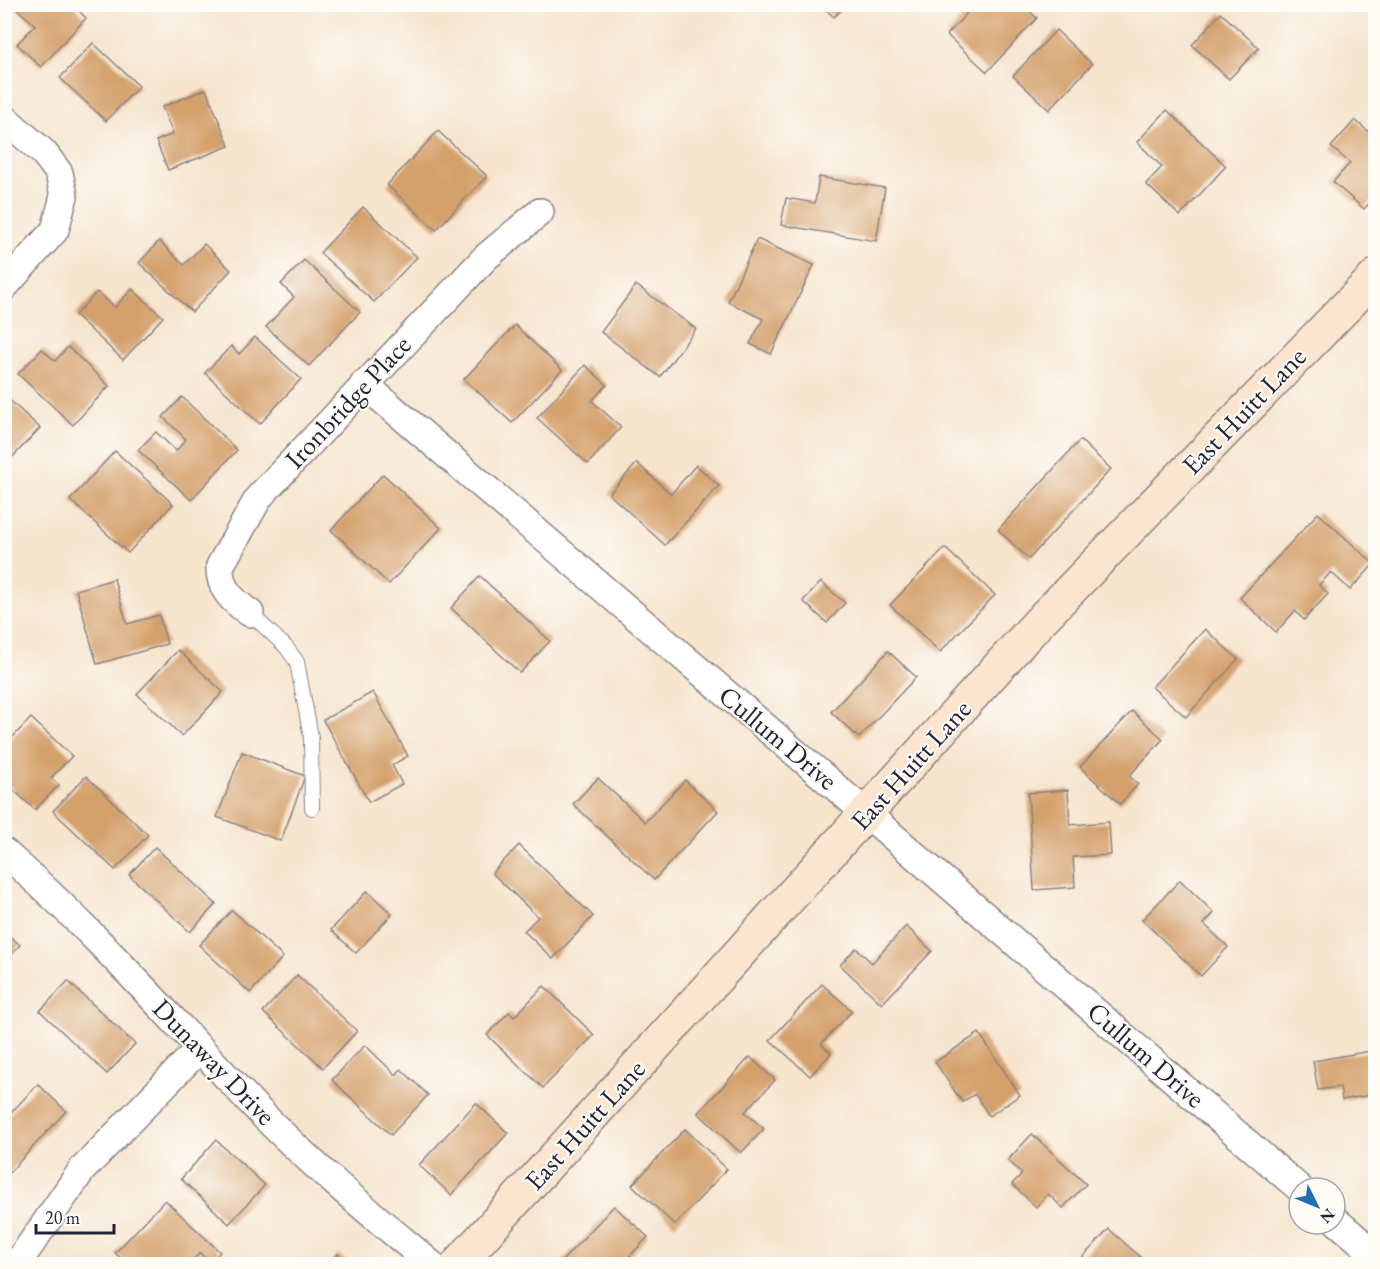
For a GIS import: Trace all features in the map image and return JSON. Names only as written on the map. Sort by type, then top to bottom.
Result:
[{"type":"street","points":[[4,118],[44,153],[59,173],[64,196],[55,231],[4,287]]},
{"type":"street","name":"Ironbridge Place","points":[[250,613],[232,600],[219,580],[219,566],[259,497],[486,257],[540,212]]},
{"type":"street","name":"East Huitt Lane","points":[[458,1264],[1039,622],[1376,276]]},
{"type":"street","name":"Cullum Drive","points":[[364,384],[867,814],[1287,1178]]},
{"type":"street","name":"Dunaway Drive","points":[[4,852],[63,904],[264,1116],[340,1188],[431,1264]]},
{"type":"street","points":[[17,1264],[82,1170],[200,1048]]},
{"type":"street","points":[[1347,1230],[1376,1255]]},
{"type":"lane","points":[[250,613],[286,647],[297,662],[310,737],[312,808]]},
{"type":"building","points":[[18,4],[72,4],[86,18],[41,67],[17,44],[35,25],[15,7]]},
{"type":"building","points":[[975,4],[1022,4],[1037,18],[987,72],[947,35]]},
{"type":"building","points":[[821,5],[846,5],[834,17]]},
{"type":"building","points":[[1221,13],[1259,48],[1229,79],[1192,45]]},
{"type":"building","points":[[1056,30],[1092,64],[1049,110],[1013,76]]},
{"type":"building","points":[[93,43],[139,86],[106,121],[60,78]]},
{"type":"building","points":[[206,89],[229,146],[168,170],[156,141],[173,134],[162,107]]},
{"type":"building","points":[[1167,110],[1226,166],[1180,216],[1146,184],[1162,167],[1137,142]]},
{"type":"building","points":[[1355,120],[1376,138],[1376,196],[1364,209],[1333,182],[1350,163],[1331,147]]},
{"type":"building","points":[[438,131],[487,176],[436,230],[387,185]]},
{"type":"building","points":[[819,177],[885,188],[876,241],[781,225],[786,198],[815,203]]},
{"type":"building","points":[[363,207],[417,257],[374,302],[320,253]]},
{"type":"building","points":[[757,239],[814,265],[771,354],[750,344],[763,319],[728,302]]},
{"type":"building","points":[[159,241],[184,265],[204,244],[231,270],[192,312],[139,263]]},
{"type":"building","points":[[304,260],[360,312],[309,366],[266,327],[294,297],[281,284]]},
{"type":"building","points":[[636,285],[696,329],[660,377],[601,332]]},
{"type":"building","points":[[132,289],[163,317],[123,360],[75,315],[97,292],[115,307]]},
{"type":"building","points":[[515,325],[562,370],[512,423],[464,379]]},
{"type":"building","points":[[255,337],[301,379],[260,424],[205,373],[231,346],[239,354]]},
{"type":"building","points":[[68,347],[109,386],[73,425],[18,374],[42,349],[55,361]]},
{"type":"building","points":[[585,365],[607,385],[592,401],[621,427],[588,464],[537,418]]},
{"type":"building","points":[[4,395],[40,428],[4,466]]},
{"type":"building","points":[[182,397],[237,450],[191,500],[138,450],[156,432],[176,451],[186,439],[163,417]]},
{"type":"building","points":[[1080,440],[1111,469],[1029,559],[998,530]]},
{"type":"building","points":[[115,451],[173,504],[128,553],[70,500]]},
{"type":"building","points":[[637,463],[671,494],[696,465],[719,486],[665,545],[609,494]]},
{"type":"building","points":[[383,474],[441,528],[389,584],[331,530]]},
{"type":"building","points":[[1318,513],[1374,564],[1350,590],[1331,572],[1319,585],[1328,594],[1304,620],[1295,611],[1276,632],[1240,598]]},
{"type":"building","points":[[945,548],[995,595],[940,652],[890,605]]},
{"type":"building","points":[[480,576],[550,641],[520,673],[451,608]]},
{"type":"building","points":[[114,579],[127,624],[159,615],[167,644],[97,664],[76,590]]},
{"type":"building","points":[[821,582],[845,603],[827,623],[803,601]]},
{"type":"building","points":[[1205,629],[1238,659],[1186,717],[1152,687]]},
{"type":"building","points":[[178,650],[223,692],[182,736],[137,694]]},
{"type":"building","points":[[888,651],[916,677],[859,738],[831,712]]},
{"type":"building","points":[[373,692],[408,756],[392,765],[402,784],[369,802],[323,720]]},
{"type":"building","points":[[1132,711],[1163,739],[1129,776],[1138,784],[1120,804],[1080,767]]},
{"type":"building","points":[[31,718],[72,756],[51,778],[59,785],[35,810],[4,781],[4,746]]},
{"type":"building","points":[[242,752],[305,776],[281,841],[217,817]]},
{"type":"building","points":[[86,776],[148,835],[115,870],[53,811]]},
{"type":"building","points":[[598,778],[645,822],[685,780],[718,811],[654,880],[573,804]]},
{"type":"building","points":[[1068,790],[1070,825],[1109,822],[1111,855],[1073,857],[1075,887],[1034,890],[1028,793]]},
{"type":"building","points":[[519,845],[593,916],[553,959],[524,931],[538,917],[492,873]]},
{"type":"building","points":[[155,847],[216,904],[190,932],[129,875]]},
{"type":"building","points":[[1180,880],[1214,913],[1204,924],[1228,947],[1201,976],[1142,920]]},
{"type":"building","points":[[367,891],[392,914],[356,953],[331,930]]},
{"type":"building","points":[[232,910],[283,957],[250,993],[199,945]]},
{"type":"building","points":[[906,926],[932,951],[882,1004],[840,965],[856,948],[872,963]]},
{"type":"building","points":[[4,931],[20,945],[4,962]]},
{"type":"building","points":[[297,975],[357,1031],[323,1068],[263,1012]]},
{"type":"building","points":[[68,981],[135,1044],[107,1074],[40,1011]]},
{"type":"building","points":[[822,984],[852,1011],[821,1044],[831,1053],[810,1076],[770,1040]]},
{"type":"building","points":[[544,986],[594,1035],[543,1088],[487,1035],[509,1012],[514,1017]]},
{"type":"building","points":[[979,1033],[1020,1095],[989,1116],[975,1094],[962,1102],[935,1062]]},
{"type":"building","points":[[365,1045],[396,1075],[401,1069],[428,1095],[391,1135],[332,1080]]},
{"type":"building","points":[[1376,1050],[1376,1094],[1342,1100],[1340,1087],[1318,1090],[1313,1061]]},
{"type":"building","points":[[750,1057],[775,1080],[745,1112],[764,1129],[741,1153],[698,1113]]},
{"type":"building","points":[[38,1084],[66,1111],[9,1173],[4,1169],[4,1120]]},
{"type":"building","points":[[476,1103],[508,1133],[451,1195],[419,1165]]},
{"type":"building","points":[[685,1129],[727,1169],[675,1225],[632,1185]]},
{"type":"building","points":[[1032,1134],[1086,1184],[1063,1208],[1048,1194],[1036,1207],[1012,1184],[1022,1174],[1008,1160]]},
{"type":"building","points":[[216,1140],[265,1185],[229,1224],[181,1179]]},
{"type":"building","points":[[165,1200],[220,1252],[210,1263],[200,1253],[189,1264],[127,1264],[115,1253]]},
{"type":"building","points":[[614,1206],[648,1237],[622,1264],[559,1264]]},
{"type":"building","points":[[1109,1229],[1148,1264],[1076,1264]]},
{"type":"building","points":[[338,1254],[350,1264],[328,1264]]}]
